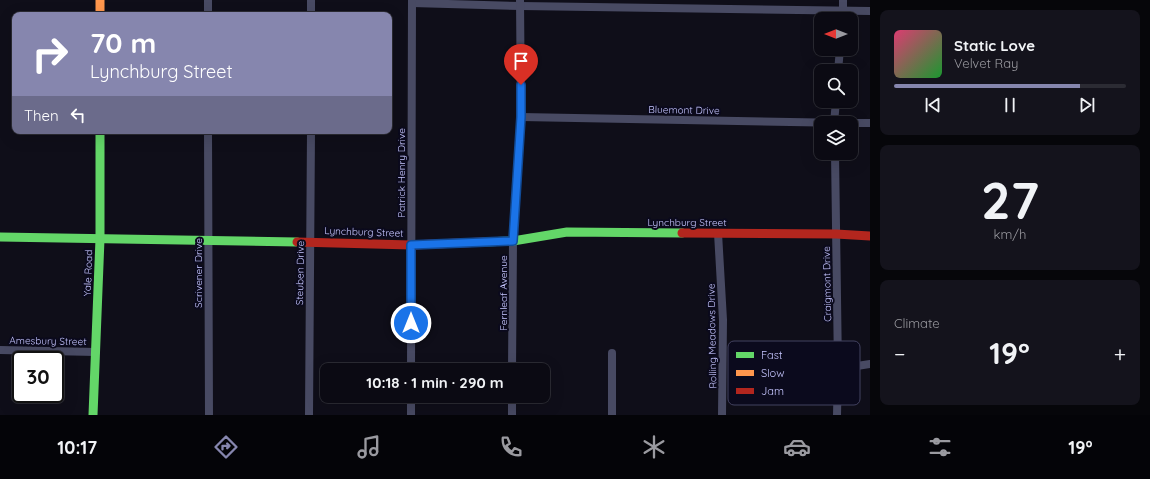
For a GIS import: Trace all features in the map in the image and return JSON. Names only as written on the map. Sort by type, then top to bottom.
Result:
[{"type":"street","points":[[100,0],[100,12]]},
{"type":"street","points":[[208,0],[208,12]]},
{"type":"street","points":[[311,0],[311,12]]},
{"type":"street","points":[[843,0],[843,12]]},
{"type":"street","points":[[412,1],[520,3],[814,14]]},
{"type":"street","name":"Patrick Henry Drive","points":[[411,363],[412,1]]},
{"type":"street","name":"Fernleaf Avenue","points":[[512,363],[513,241],[521,117],[520,3]]},
{"type":"street","points":[[858,13],[870,11]]},
{"type":"street","name":"Bluemont Drive","points":[[521,117],[814,123]]},
{"type":"street","points":[[858,123],[870,124]]},
{"type":"street","name":"Yale Road","points":[[93,415],[100,239],[100,134]]},
{"type":"street","name":"Scrivener Drive","points":[[208,134],[209,415]]},
{"type":"street","name":"Steuben Drive","points":[[309,415],[311,134]]},
{"type":"street","name":"Craigmont Drive","points":[[835,160],[838,341]]},
{"type":"street","name":"Lynchburg Street","points":[[0,237],[411,245],[513,241],[567,232],[836,234],[870,236]]},
{"type":"street","name":"Rolling Meadows Drive","points":[[718,233],[723,320],[722,415]]},
{"type":"street","name":"Amesbury Street","points":[[0,350],[96,352]]},
{"type":"street","points":[[612,353],[612,415]]},
{"type":"street","points":[[860,366],[870,364]]},
{"type":"street","points":[[411,403],[411,415]]},
{"type":"street","points":[[512,403],[512,415]]},
{"type":"street","name":"Craigmont Drive","points":[[837,405],[837,415]]},
{"type":"traffic: fast","points":[[93,415],[100,239],[100,134]]},
{"type":"traffic: fast","points":[[484,242],[513,241],[567,232],[682,233]]},
{"type":"traffic: fast","points":[[0,237],[297,242]]},
{"type":"traffic: slow","points":[[100,0],[100,12]]},
{"type":"traffic: jam","points":[[682,233],[836,234],[870,236]]},
{"type":"traffic: jam","points":[[297,242],[411,245],[484,242]]},
{"type":"route","points":[[411,323],[411,245],[513,241],[521,117],[521,85]]}]
